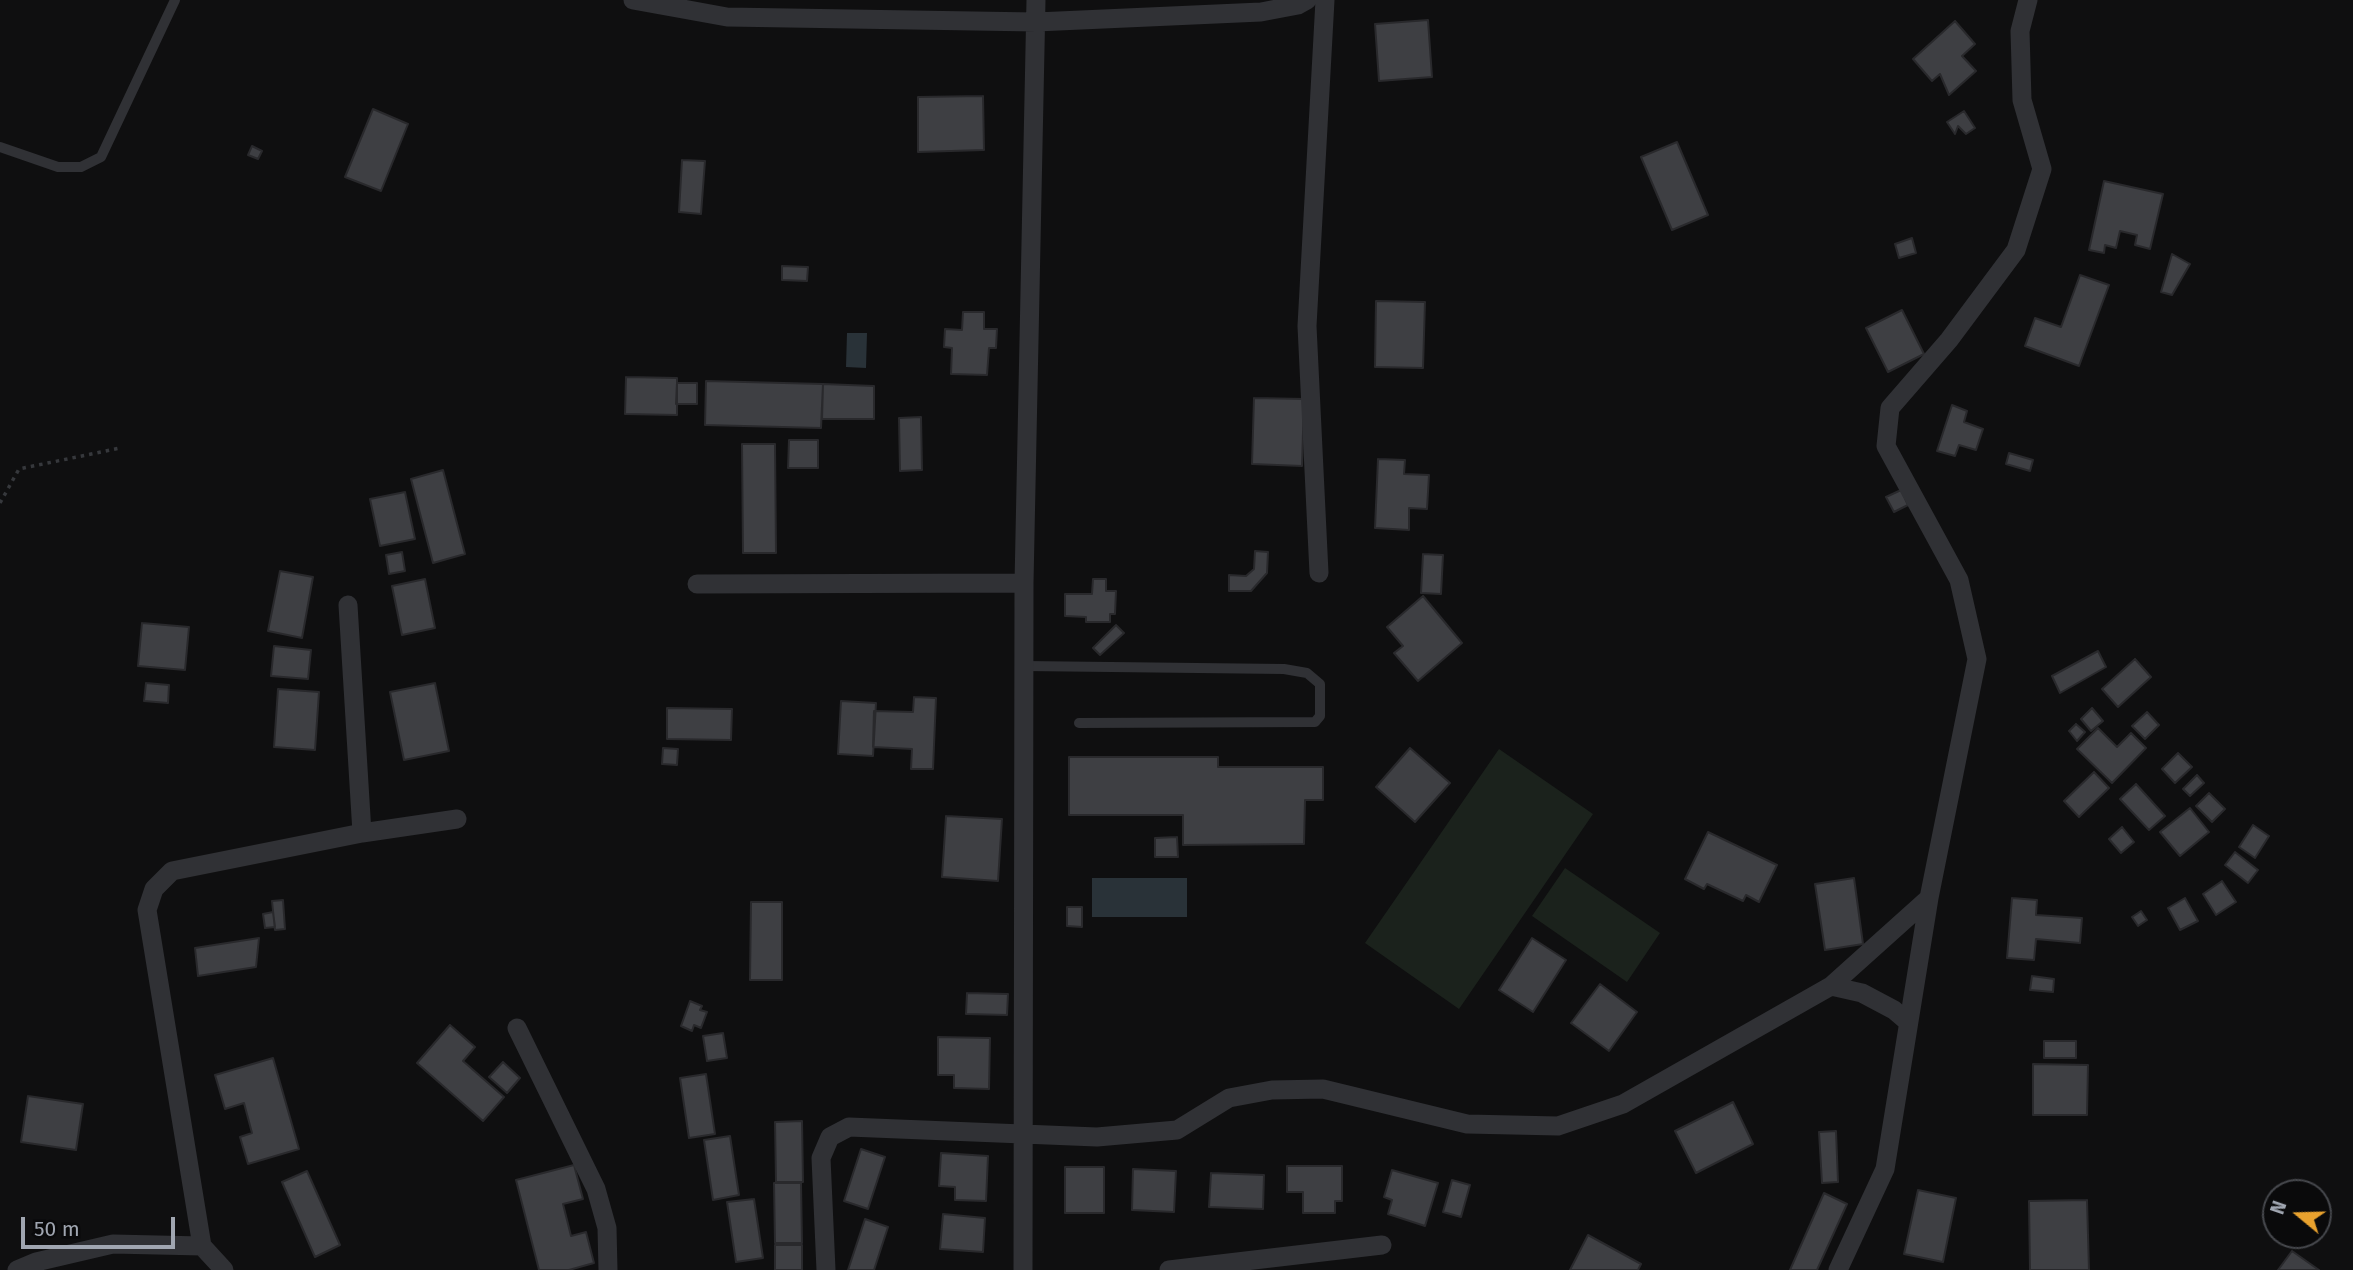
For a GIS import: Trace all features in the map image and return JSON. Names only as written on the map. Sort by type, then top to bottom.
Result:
[{"type":"street","points":[[633,0],[727,17],[1036,22],[1261,12],[1298,5],[1307,0]]},
{"type":"street","points":[[1023,1270],[1024,583],[1036,0]]},
{"type":"street","points":[[1319,573],[1307,326],[1325,0]]},
{"type":"street","points":[[1838,1270],[1885,1169],[1930,898],[1977,659],[1959,580],[1886,446],[1890,408],[1948,340],[2016,250],[2042,169],[2022,100],[2020,31],[2028,0]]},
{"type":"street","points":[[697,584],[1024,583]]},
{"type":"street","points":[[348,606],[362,833]]},
{"type":"street","points":[[224,1270],[202,1246],[147,910],[154,889],[172,871],[362,833],[457,818]]},
{"type":"street","points":[[827,1270],[821,1158],[830,1137],[849,1127],[1097,1137],[1177,1130],[1229,1098],[1272,1090],[1323,1089],[1467,1124],[1558,1126],[1623,1104],[1831,986],[1930,898]]},
{"type":"street","points":[[1831,986],[1862,993],[1895,1010],[1908,1022]]},
{"type":"street","points":[[516,1028],[596,1189],[607,1228],[608,1270]]},
{"type":"street","points":[[17,1270],[36,1262],[113,1244],[202,1246]]},
{"type":"street","points":[[1169,1270],[1382,1245]]},
{"type":"lane","points":[[0,148],[58,167],[81,167],[101,157],[174,0]]},
{"type":"lane","points":[[1024,666],[1284,669],[1307,673],[1316,677],[1320,684],[1320,716],[1315,722],[1079,723]]},
{"type":"path","points":[[0,503],[19,469],[120,448]]},
{"type":"shaded area","points":[[847,333],[867,333],[866,368],[846,367]]},
{"type":"shaded area","points":[[1499,749],[1593,814],[1459,1009],[1365,943]]},
{"type":"shaded area","points":[[1565,868],[1660,933],[1627,982],[1532,916]]},
{"type":"shaded area","points":[[1092,878],[1187,878],[1187,917],[1092,917]]},
{"type":"building","points":[[1428,20],[1432,77],[1379,81],[1375,24]]},
{"type":"building","points":[[1955,21],[1975,44],[1962,56],[1976,71],[1949,95],[1940,74],[1932,81],[1913,59]]},
{"type":"building","points":[[983,96],[984,150],[918,152],[918,97]]},
{"type":"building","points":[[373,109],[408,124],[381,191],[345,177]]},
{"type":"building","points":[[1964,111],[1975,128],[1966,134],[1958,126],[1955,134],[1947,122]]},
{"type":"building","points":[[1677,142],[1708,215],[1672,230],[1641,157]]},
{"type":"building","points":[[252,146],[262,151],[258,159],[248,155]]},
{"type":"building","points":[[682,160],[705,161],[701,214],[679,212]]},
{"type":"building","points":[[2104,181],[2163,194],[2150,249],[2135,245],[2137,235],[2120,231],[2116,248],[2105,245],[2104,253],[2089,250]]},
{"type":"building","points":[[1912,238],[1916,253],[1899,258],[1895,244]]},
{"type":"building","points":[[2172,254],[2190,264],[2172,295],[2161,292]]},
{"type":"building","points":[[782,266],[808,267],[807,281],[782,280]]},
{"type":"building","points":[[2080,275],[2109,285],[2079,366],[2025,346],[2035,318],[2061,327]]},
{"type":"building","points":[[1376,301],[1425,302],[1423,368],[1375,367]]},
{"type":"building","points":[[1902,310],[1924,354],[1888,372],[1866,328]]},
{"type":"building","points":[[963,312],[984,312],[984,329],[997,329],[996,348],[989,348],[987,375],[951,374],[952,348],[944,347],[945,329],[962,330]]},
{"type":"building","points":[[626,377],[677,378],[677,415],[625,414]]},
{"type":"building","points":[[706,381],[823,384],[821,428],[705,425]]},
{"type":"building","points":[[677,383],[697,383],[697,404],[676,404]]},
{"type":"building","points":[[823,384],[874,386],[874,419],[822,419]]},
{"type":"building","points":[[1254,398],[1304,399],[1302,466],[1252,464]]},
{"type":"building","points":[[1952,405],[1967,411],[1964,422],[1983,429],[1976,450],[1959,445],[1955,456],[1937,451]]},
{"type":"building","points":[[921,417],[922,470],[900,471],[899,418]]},
{"type":"building","points":[[789,440],[818,440],[818,468],[788,468]]},
{"type":"building","points":[[742,444],[775,444],[776,553],[743,553]]},
{"type":"building","points":[[2009,453],[2033,460],[2030,471],[2006,464]]},
{"type":"building","points":[[1378,459],[1405,460],[1404,474],[1429,475],[1427,509],[1409,508],[1409,530],[1375,528]]},
{"type":"building","points":[[443,470],[465,554],[433,563],[411,479]]},
{"type":"building","points":[[1901,490],[1908,505],[1894,512],[1886,497]]},
{"type":"building","points":[[405,492],[415,539],[380,546],[370,499]]},
{"type":"building","points":[[1255,551],[1268,552],[1267,573],[1251,591],[1229,591],[1229,575],[1246,576],[1254,569]]},
{"type":"building","points":[[402,552],[405,571],[389,574],[386,555]]},
{"type":"building","points":[[1423,554],[1443,555],[1441,594],[1421,593]]},
{"type":"building","points":[[280,571],[313,577],[302,638],[268,631]]},
{"type":"building","points":[[425,579],[435,628],[402,635],[392,586]]},
{"type":"building","points":[[1093,579],[1106,579],[1106,591],[1116,591],[1115,614],[1110,614],[1110,622],[1086,622],[1086,617],[1065,616],[1065,594],[1092,594]]},
{"type":"building","points":[[1423,596],[1462,643],[1418,681],[1394,653],[1403,646],[1387,627]]},
{"type":"building","points":[[142,623],[189,627],[185,670],[138,666]]},
{"type":"building","points":[[1116,625],[1124,633],[1100,655],[1093,648]]},
{"type":"building","points":[[274,646],[311,650],[308,679],[271,676]]},
{"type":"building","points":[[2098,651],[2106,667],[2060,693],[2052,676]]},
{"type":"building","points":[[2135,659],[2151,677],[2118,707],[2102,689]]},
{"type":"building","points":[[146,683],[169,685],[168,703],[144,701]]},
{"type":"building","points":[[435,683],[449,751],[404,760],[390,692]]},
{"type":"building","points":[[278,689],[319,692],[315,750],[274,747]]},
{"type":"building","points":[[914,697],[936,698],[933,769],[911,769],[912,749],[873,747],[874,711],[913,712]]},
{"type":"building","points":[[841,701],[876,703],[873,756],[838,754]]},
{"type":"building","points":[[667,708],[732,709],[731,740],[667,739]]},
{"type":"building","points":[[2092,708],[2103,721],[2091,731],[2081,719]]},
{"type":"building","points":[[2147,712],[2159,725],[2145,739],[2132,726]]},
{"type":"building","points":[[2076,724],[2085,732],[2077,741],[2069,731]]},
{"type":"building","points":[[2098,728],[2117,747],[2131,733],[2146,748],[2112,783],[2077,749]]},
{"type":"building","points":[[663,748],[678,749],[677,765],[662,764]]},
{"type":"building","points":[[1410,748],[1450,783],[1415,822],[1376,787]]},
{"type":"building","points":[[2178,753],[2192,767],[2175,783],[2162,769]]},
{"type":"building","points":[[1069,757],[1218,757],[1218,767],[1323,767],[1323,800],[1305,800],[1304,844],[1183,845],[1183,815],[1069,815]]},
{"type":"building","points":[[2094,772],[2109,788],[2079,817],[2064,801]]},
{"type":"building","points":[[2197,775],[2204,783],[2190,796],[2183,789]]},
{"type":"building","points":[[2136,784],[2165,816],[2149,830],[2120,799]]},
{"type":"building","points":[[2209,793],[2225,809],[2212,822],[2196,806]]},
{"type":"building","points":[[2190,808],[2209,832],[2180,856],[2160,832]]},
{"type":"building","points":[[946,816],[1002,819],[998,881],[942,877]]},
{"type":"building","points":[[2253,825],[2269,836],[2255,858],[2239,847]]},
{"type":"building","points":[[2122,827],[2134,842],[2121,853],[2109,839]]},
{"type":"building","points":[[1708,832],[1777,865],[1759,902],[1746,895],[1743,901],[1707,884],[1704,889],[1685,879]]},
{"type":"building","points":[[1177,837],[1178,857],[1155,857],[1155,838]]},
{"type":"building","points":[[2235,852],[2258,870],[2248,883],[2225,865]]},
{"type":"building","points":[[1854,878],[1863,944],[1825,950],[1815,884]]},
{"type":"building","points":[[2222,881],[2236,902],[2216,915],[2203,894]]},
{"type":"building","points":[[2012,898],[2037,900],[2036,915],[2082,918],[2080,943],[2036,939],[2034,960],[2007,958]]},
{"type":"building","points":[[2185,898],[2198,921],[2180,930],[2168,908]]},
{"type":"building","points":[[283,900],[285,929],[275,930],[272,901]]},
{"type":"building","points":[[751,902],[782,902],[782,980],[750,980]]},
{"type":"building","points":[[1067,907],[1082,907],[1082,927],[1067,926]]},
{"type":"building","points":[[2141,911],[2147,920],[2138,926],[2132,917]]},
{"type":"building","points":[[273,912],[275,927],[265,928],[263,914]]},
{"type":"building","points":[[259,938],[256,967],[198,976],[195,948]]},
{"type":"building","points":[[1532,938],[1566,960],[1533,1012],[1499,990]]},
{"type":"building","points":[[2032,976],[2054,979],[2053,992],[2030,990]]},
{"type":"building","points":[[1600,984],[1637,1012],[1609,1051],[1571,1023]]},
{"type":"building","points":[[967,993],[1008,994],[1007,1015],[966,1014]]},
{"type":"building","points":[[690,1001],[702,1006],[700,1010],[707,1012],[701,1028],[694,1025],[692,1031],[681,1026]]},
{"type":"building","points":[[450,1025],[475,1047],[463,1061],[504,1097],[483,1121],[417,1063]]},
{"type":"building","points":[[723,1033],[727,1058],[707,1061],[703,1036]]},
{"type":"building","points":[[938,1037],[990,1038],[989,1089],[954,1088],[954,1075],[938,1075]]},
{"type":"building","points":[[2044,1041],[2076,1041],[2076,1058],[2044,1058]]},
{"type":"building","points":[[273,1058],[299,1149],[248,1164],[240,1137],[252,1133],[244,1103],[225,1109],[215,1075]]},
{"type":"building","points":[[503,1062],[520,1078],[507,1093],[489,1077]]},
{"type":"building","points":[[2033,1064],[2088,1065],[2087,1115],[2033,1115]]},
{"type":"building","points":[[706,1074],[715,1134],[689,1138],[680,1078]]},
{"type":"building","points":[[28,1096],[83,1104],[76,1150],[21,1142]]},
{"type":"building","points":[[1733,1102],[1753,1144],[1696,1173],[1675,1131]]},
{"type":"building","points":[[802,1121],[803,1182],[776,1182],[775,1122]]},
{"type":"building","points":[[1836,1131],[1838,1182],[1822,1183],[1819,1132]]},
{"type":"building","points":[[730,1136],[739,1195],[713,1200],[704,1140]]},
{"type":"building","points":[[861,1149],[885,1157],[868,1209],[844,1201]]},
{"type":"building","points":[[941,1153],[988,1156],[986,1201],[955,1200],[955,1187],[939,1186]]},
{"type":"building","points":[[574,1165],[583,1199],[563,1204],[571,1236],[586,1232],[594,1263],[569,1270],[539,1270],[516,1180]]},
{"type":"building","points":[[1287,1166],[1342,1166],[1342,1201],[1335,1201],[1335,1213],[1303,1213],[1303,1192],[1287,1192]]},
{"type":"building","points":[[1065,1167],[1104,1167],[1104,1213],[1065,1213]]},
{"type":"building","points":[[1133,1169],[1176,1171],[1174,1212],[1132,1210]]},
{"type":"building","points":[[1392,1170],[1438,1183],[1425,1226],[1388,1214],[1392,1200],[1384,1197]]},
{"type":"building","points":[[307,1171],[340,1245],[315,1257],[282,1182]]},
{"type":"building","points":[[1211,1173],[1264,1175],[1263,1209],[1209,1207]]},
{"type":"building","points":[[1452,1180],[1470,1185],[1461,1217],[1443,1212]]},
{"type":"building","points":[[774,1183],[801,1183],[802,1243],[775,1243]]},
{"type":"building","points":[[1918,1190],[1956,1198],[1943,1262],[1904,1254]]},
{"type":"building","points":[[1824,1193],[1847,1204],[1817,1270],[1790,1270]]},
{"type":"building","points":[[754,1199],[763,1258],[736,1262],[727,1202]]},
{"type":"building","points":[[2087,1200],[2089,1270],[2030,1270],[2029,1201]]},
{"type":"building","points":[[943,1214],[985,1218],[983,1252],[940,1249]]},
{"type":"building","points":[[865,1219],[888,1227],[874,1270],[848,1270]]},
{"type":"building","points":[[1588,1235],[1641,1264],[1638,1270],[1570,1270]]},
{"type":"building","points":[[775,1245],[802,1245],[802,1270],[775,1270]]},
{"type":"building","points":[[2292,1251],[2319,1270],[2278,1270]]}]
